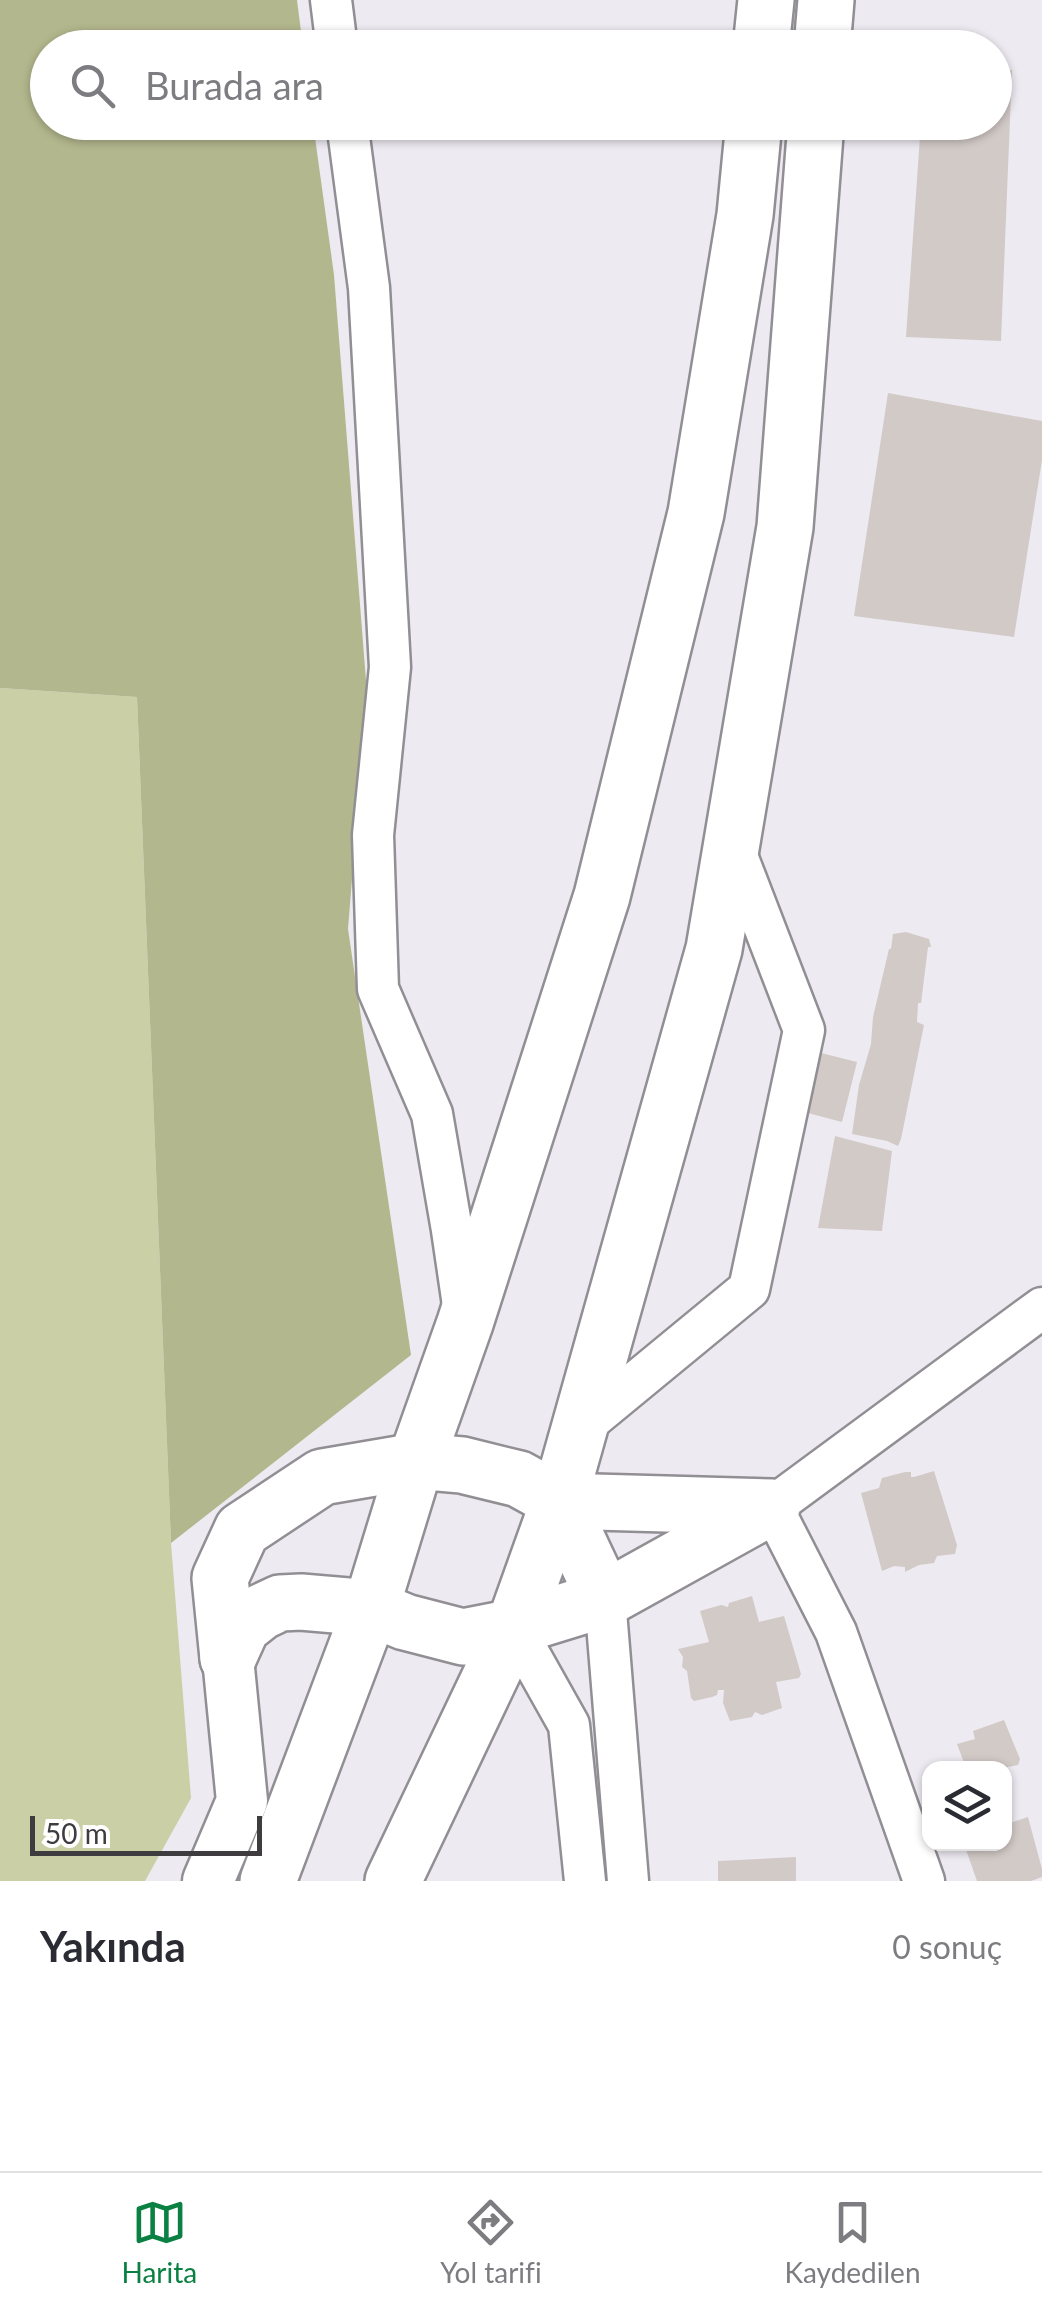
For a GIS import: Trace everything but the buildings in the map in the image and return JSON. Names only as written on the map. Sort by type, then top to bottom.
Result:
[{"type":"highway","points":[[763,30],[766,0]]},
{"type":"highway","points":[[824,30],[826,0]]},
{"type":"highway","points":[[268,1881],[372,1608],[416,1462],[465,1323],[602,896],[696,513],[745,215],[752,140]]},
{"type":"highway","points":[[393,1881],[514,1627],[559,1501],[714,949],[785,527],[815,140]]},
{"type":"highway","points":[[228,1658],[220,1578],[242,1530],[322,1478],[416,1462],[462,1465],[519,1479],[559,1501],[772,1507]]},
{"type":"highway","points":[[559,1501],[605,1599]]},
{"type":"highway","points":[[228,1658],[242,1627],[280,1603],[372,1608],[405,1622],[463,1637],[514,1627],[605,1599],[772,1507]]},
{"type":"main road","points":[[208,1881],[242,1801],[228,1658]]},
{"type":"street","points":[[331,0],[335,30]]},
{"type":"street","points":[[349,140],[368,288],[390,667],[372,835],[378,988],[432,1114],[465,1323]]},
{"type":"street","points":[[579,1430],[748,1288],[804,1030],[732,843]]},
{"type":"street","points":[[1001,1337],[1042,1284]]},
{"type":"street","points":[[924,1881],[836,1632],[772,1507],[1042,1308]]},
{"type":"street","points":[[605,1599],[628,1881]]},
{"type":"street","points":[[514,1627],[568,1725],[585,1881]]},
{"type":"green space","points":[[0,0],[297,0],[301,30],[30,30],[30,140],[315,140],[334,275],[367,693],[348,929],[411,1355],[171,1543],[137,697],[0,688]]},
{"type":"green space","points":[[0,688],[137,697],[171,1543],[191,1798],[145,1881],[0,1881]]}]
